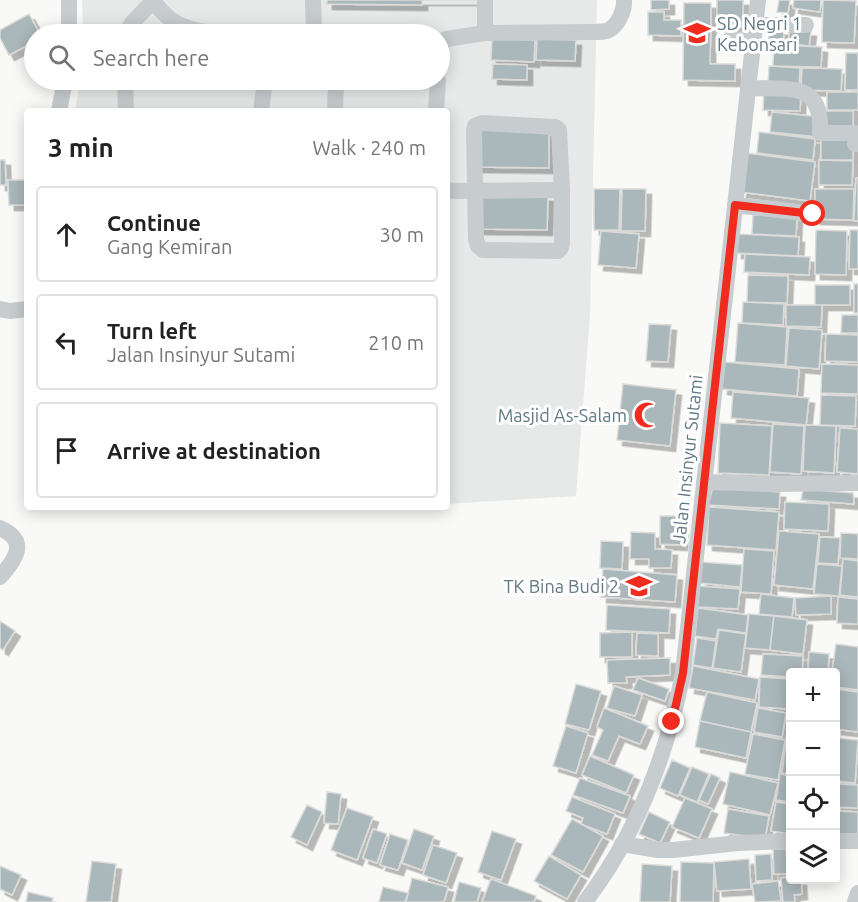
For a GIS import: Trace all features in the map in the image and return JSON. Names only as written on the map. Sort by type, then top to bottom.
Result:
[{"type":"street","points":[[69,0],[69,24]]},
{"type":"street","points":[[131,24],[153,0],[167,16],[179,24]]},
{"type":"street","points":[[313,0],[314,24]]},
{"type":"street","points":[[485,0],[485,33]]},
{"type":"street","points":[[450,38],[485,33],[609,30],[618,21],[625,6],[624,0]]},
{"type":"street","name":"Jalan Insinyur Sutami","points":[[585,902],[622,844],[656,771],[678,700],[683,673],[758,0]]},
{"type":"street","points":[[730,40],[754,33],[806,25]]},
{"type":"street","points":[[748,88],[801,90],[812,96],[821,116],[820,134],[855,134],[855,144],[858,144]]},
{"type":"street","points":[[60,108],[63,90]]},
{"type":"street","points":[[125,90],[126,108]]},
{"type":"street","points":[[261,108],[264,90]]},
{"type":"street","points":[[335,108],[336,90]]},
{"type":"street","points":[[436,108],[437,90]]},
{"type":"street","points":[[482,123],[555,127],[561,135],[562,243],[558,251],[483,250],[478,246],[476,239],[475,192],[475,126],[482,123]]},
{"type":"street","points":[[450,191],[562,190]]},
{"type":"street","points":[[735,205],[813,214]]},
{"type":"street","points":[[0,309],[10,311],[24,309]]},
{"type":"street","points":[[704,482],[858,483]]},
{"type":"street","points":[[0,528],[14,536],[18,544],[17,555],[0,577]]},
{"type":"street","points":[[622,844],[673,850],[738,843],[786,841]]},
{"type":"street","points":[[840,842],[858,841]]},
{"type":"street","points":[[855,902],[858,893]]},
{"type":"shaded area","points":[[82,0],[597,0],[590,315],[576,496],[450,504],[450,108],[76,108],[79,90],[450,90],[450,24],[83,24]]},
{"type":"building","points":[[327,0],[422,0],[422,5],[327,4]]},
{"type":"building","points":[[651,0],[669,0],[669,9],[651,10]]},
{"type":"building","points":[[717,0],[743,0],[743,26],[717,26]]},
{"type":"building","points":[[779,0],[790,0],[788,13],[777,12]]},
{"type":"building","points":[[794,0],[821,0],[820,12],[793,8]]},
{"type":"building","points":[[823,0],[856,1],[854,43],[822,42]]},
{"type":"building","name":"SD Negri 1 Kebonsari","points":[[684,3],[711,3],[710,64],[735,64],[735,81],[683,80]]},
{"type":"building","points":[[648,12],[664,12],[664,20],[681,20],[681,36],[648,35]]},
{"type":"building","points":[[29,14],[34,24],[24,24],[24,47],[9,55],[0,38],[0,30]]},
{"type":"building","points":[[770,29],[784,30],[783,45],[768,43]]},
{"type":"building","points":[[790,29],[811,31],[809,46],[788,43]]},
{"type":"building","points":[[492,39],[535,40],[534,62],[491,60]]},
{"type":"building","points":[[537,39],[576,40],[575,61],[536,60]]},
{"type":"building","points":[[774,45],[822,47],[821,67],[773,66]]},
{"type":"building","points":[[846,53],[858,53],[858,90],[845,90]]},
{"type":"building","points":[[493,64],[527,65],[527,80],[492,79]]},
{"type":"building","points":[[769,66],[800,68],[799,86],[768,85]]},
{"type":"building","points":[[802,68],[842,69],[841,91],[801,90]]},
{"type":"building","points":[[764,90],[801,91],[800,111],[763,110]]},
{"type":"building","points":[[827,92],[858,92],[858,110],[827,110]]},
{"type":"building","points":[[822,111],[853,111],[853,133],[822,133]]},
{"type":"building","points":[[772,112],[821,117],[818,137],[770,132]]},
{"type":"building","points":[[476,130],[549,131],[549,168],[475,167]]},
{"type":"building","points":[[759,132],[815,139],[813,160],[757,153]]},
{"type":"building","points":[[821,134],[853,135],[853,160],[821,160]]},
{"type":"building","points":[[746,153],[815,162],[810,201],[741,192]]},
{"type":"building","points":[[0,160],[5,160],[6,185],[0,185]]},
{"type":"building","points":[[819,160],[853,161],[852,185],[819,185]]},
{"type":"building","points":[[856,178],[858,178],[858,221],[854,221]]},
{"type":"building","points":[[8,180],[24,180],[24,205],[9,205]]},
{"type":"building","points":[[594,189],[620,189],[619,230],[594,230]]},
{"type":"building","points":[[622,189],[646,189],[645,231],[621,231]]},
{"type":"building","points":[[815,189],[854,189],[853,220],[815,219]]},
{"type":"building","points":[[478,194],[548,196],[547,230],[478,229]]},
{"type":"building","points":[[753,215],[797,216],[796,236],[752,234]]},
{"type":"building","points":[[816,230],[847,231],[846,275],[815,274]]},
{"type":"building","points":[[850,230],[858,230],[858,269],[849,269]]},
{"type":"building","points":[[601,231],[639,234],[636,268],[598,265]]},
{"type":"building","points":[[737,234],[799,237],[798,256],[736,253]]},
{"type":"building","points":[[745,254],[810,257],[809,275],[744,272]]},
{"type":"building","points":[[748,275],[788,276],[787,303],[747,302]]},
{"type":"building","points":[[854,284],[858,284],[858,313],[854,313]]},
{"type":"building","points":[[815,285],[850,285],[850,305],[815,305]]},
{"type":"building","points":[[743,302],[784,304],[783,325],[742,323]]},
{"type":"building","points":[[786,305],[822,305],[821,327],[786,326]]},
{"type":"building","points":[[842,315],[858,315],[858,333],[841,333]]},
{"type":"building","points":[[738,323],[787,327],[785,365],[735,362]]},
{"type":"building","points":[[649,324],[671,325],[668,362],[646,361]]},
{"type":"building","points":[[789,328],[822,330],[819,369],[786,366]]},
{"type":"building","points":[[826,334],[858,335],[858,362],[825,361]]},
{"type":"building","points":[[725,362],[799,369],[797,396],[722,389]]},
{"type":"building","points":[[822,364],[858,365],[858,394],[821,393]]},
{"type":"building","name":"Masjid As-Salam","points":[[623,384],[676,390],[670,446],[617,440]]},
{"type":"building","points":[[733,392],[809,398],[806,425],[731,418]]},
{"type":"building","points":[[821,395],[856,396],[855,426],[820,425]]},
{"type":"building","points":[[720,423],[772,426],[769,475],[718,473]]},
{"type":"building","points":[[773,424],[804,426],[801,474],[770,472]]},
{"type":"building","points":[[805,425],[836,426],[834,473],[803,471]]},
{"type":"building","points":[[840,428],[858,429],[858,474],[837,472]]},
{"type":"building","points":[[713,487],[780,492],[779,509],[708,505]]},
{"type":"building","points":[[803,489],[853,493],[854,504],[801,500]]},
{"type":"building","points":[[785,502],[829,504],[828,531],[784,529]]},
{"type":"building","points":[[709,507],[779,512],[776,550],[707,545]]},
{"type":"building","points":[[660,516],[683,516],[682,545],[660,544]]},
{"type":"building","points":[[779,531],[819,534],[813,589],[774,585]]},
{"type":"building","points":[[631,532],[655,533],[655,549],[672,550],[671,568],[649,568],[649,559],[630,559]]},
{"type":"building","points":[[841,533],[858,534],[858,559],[840,558]]},
{"type":"building","points":[[820,537],[840,538],[838,564],[818,563]]},
{"type":"building","points":[[601,541],[623,542],[622,569],[600,568]]},
{"type":"building","points":[[744,549],[774,551],[771,594],[741,592]]},
{"type":"building","points":[[843,559],[858,561],[858,597],[840,595]]},
{"type":"building","points":[[701,562],[742,565],[740,587],[700,583]]},
{"type":"building","points":[[817,564],[842,566],[839,596],[814,594]]},
{"type":"building","name":"TK Bina Budi 2","points":[[603,569],[677,575],[675,602],[601,597]]},
{"type":"building","points":[[698,586],[740,589],[738,609],[697,607]]},
{"type":"building","points":[[761,594],[794,598],[792,617],[759,614]]},
{"type":"building","points":[[831,596],[831,614],[796,615],[795,598]]},
{"type":"building","points":[[838,597],[858,599],[858,624],[837,623]]},
{"type":"building","points":[[607,605],[670,609],[669,633],[606,630]]},
{"type":"building","points":[[698,608],[748,615],[746,633],[718,629],[716,639],[695,636]]},
{"type":"building","points":[[749,614],[774,616],[770,650],[745,648]]},
{"type":"building","points":[[774,616],[807,620],[803,654],[770,650]]},
{"type":"building","points":[[0,621],[15,631],[3,650],[0,648]]},
{"type":"building","points":[[719,630],[746,634],[741,672],[713,668]]},
{"type":"building","points":[[632,632],[632,657],[600,657],[600,633]]},
{"type":"building","points":[[637,633],[658,634],[658,656],[636,655]]},
{"type":"building","points":[[697,638],[716,641],[712,668],[693,665]]},
{"type":"building","points":[[836,644],[858,647],[858,690],[840,688],[840,668],[833,668]]},
{"type":"building","points":[[809,652],[829,654],[828,668],[808,668]]},
{"type":"building","points":[[763,654],[803,656],[802,668],[786,668],[786,677],[761,675]]},
{"type":"building","points":[[670,658],[670,675],[626,677],[627,683],[608,683],[607,660]]},
{"type":"building","points":[[693,666],[759,679],[755,700],[689,688]]},
{"type":"building","points":[[760,677],[786,679],[786,709],[759,707]]},
{"type":"building","points":[[638,678],[669,689],[665,701],[633,690]]},
{"type":"building","points":[[576,684],[601,691],[589,730],[565,724]]},
{"type":"building","points":[[614,686],[642,695],[635,716],[607,708]]},
{"type":"building","points":[[840,690],[858,692],[858,732],[840,730]]},
{"type":"building","points":[[707,692],[757,703],[751,732],[700,721]]},
{"type":"building","points":[[604,708],[648,726],[640,744],[619,736],[608,761],[592,755],[603,730],[597,727]]},
{"type":"building","points":[[758,708],[786,713],[782,737],[754,732]]},
{"type":"building","points":[[700,721],[751,732],[746,758],[695,747]]},
{"type":"building","points":[[566,726],[588,733],[576,773],[553,766]]},
{"type":"building","points":[[753,734],[785,740],[778,780],[745,774]]},
{"type":"building","points":[[840,738],[858,740],[855,783],[840,781]]},
{"type":"building","points":[[786,741],[786,774],[782,773]]},
{"type":"building","points":[[590,756],[634,775],[626,793],[582,775]]},
{"type":"building","points":[[672,760],[690,768],[678,796],[660,788]]},
{"type":"building","points":[[692,767],[709,774],[697,802],[680,795]]},
{"type":"building","points":[[730,772],[778,783],[770,815],[723,804]]},
{"type":"building","points":[[711,774],[720,778],[708,804],[699,800]]},
{"type":"building","points":[[780,774],[786,775],[786,801],[776,800]]},
{"type":"building","points":[[580,778],[630,796],[623,813],[573,795]]},
{"type":"building","points":[[840,784],[858,785],[858,808],[840,807]]},
{"type":"building","points":[[327,792],[341,794],[338,824],[324,823]]},
{"type":"building","points":[[572,797],[615,814],[607,834],[581,824],[583,818],[566,811]]},
{"type":"building","points":[[685,798],[712,809],[699,838],[672,827]]},
{"type":"building","points":[[776,802],[786,803],[786,833],[771,831]]},
{"type":"building","points":[[307,805],[322,812],[307,845],[291,837]]},
{"type":"building","points":[[347,808],[373,817],[357,860],[331,850]]},
{"type":"building","points":[[728,809],[769,816],[765,839],[724,833]]},
{"type":"building","points":[[840,811],[858,812],[858,839],[840,837]]},
{"type":"building","points":[[649,812],[670,822],[660,843],[639,834]]},
{"type":"building","points":[[572,819],[603,836],[583,872],[551,855]]},
{"type":"building","points":[[373,829],[387,834],[377,863],[363,858]]},
{"type":"building","points":[[414,829],[434,836],[422,870],[402,863]]},
{"type":"building","points":[[492,831],[516,839],[501,880],[478,872]]},
{"type":"building","points":[[390,834],[408,840],[398,870],[380,865]]},
{"type":"building","points":[[433,845],[457,853],[446,883],[423,875]]},
{"type":"building","points":[[773,849],[786,849],[786,874],[774,874]]},
{"type":"building","points":[[771,854],[772,880],[756,881],[755,855]]},
{"type":"building","points":[[549,856],[581,875],[567,899],[534,881]]},
{"type":"building","points":[[749,859],[751,889],[717,891],[714,862]]},
{"type":"building","points":[[92,861],[116,864],[111,902],[86,902]]},
{"type":"building","points":[[681,862],[714,863],[713,902],[680,902]]},
{"type":"building","points":[[642,864],[672,866],[670,902],[640,902]]},
{"type":"building","points":[[0,866],[21,875],[12,895],[0,889]]},
{"type":"building","points":[[786,877],[786,884],[801,884],[802,894],[794,895],[795,902],[783,902],[781,878]]},
{"type":"building","points":[[412,878],[448,887],[444,902],[406,902]]},
{"type":"building","points":[[491,879],[536,896],[534,902],[482,902]]},
{"type":"building","points":[[778,881],[781,901],[755,902],[752,884]]},
{"type":"building","points":[[459,882],[481,888],[477,902],[454,902]]},
{"type":"building","points":[[383,887],[408,893],[405,902],[379,902]]},
{"type":"building","points":[[28,892],[53,898],[52,902],[26,902]]},
{"type":"place","name":"SD Negri 1 Kebonsari","points":[[697,33]]},
{"type":"place","name":"Masjid As-Salam","points":[[647,415]]},
{"type":"place","name":"TK Bina Budi 2","points":[[639,586]]},
{"type":"route","points":[[672,722],[683,673],[735,205],[813,214]]}]
